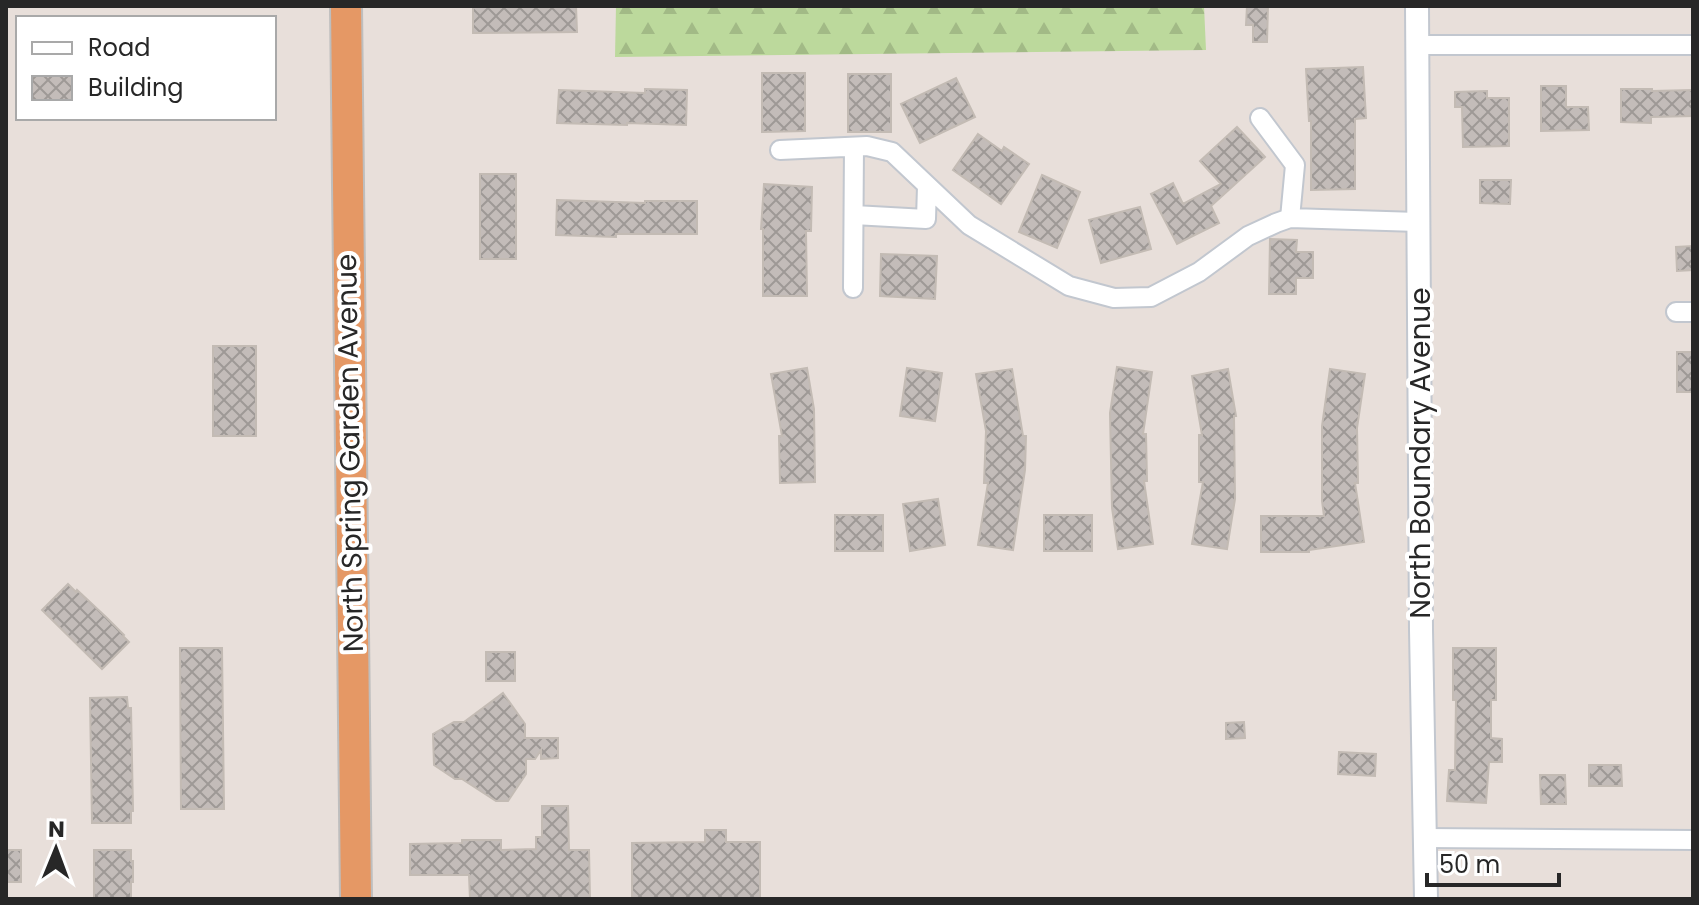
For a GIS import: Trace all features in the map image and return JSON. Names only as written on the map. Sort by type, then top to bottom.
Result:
[{"type":"highway","name":"North Spring Garden Avenue","points":[[346,6],[356,899]]},
{"type":"street","name":"North Boundary Avenue","points":[[1417,6],[1426,899]]},
{"type":"street","points":[[1418,45],[1693,45]]},
{"type":"street","points":[[1260,118],[1295,165],[1290,218]]},
{"type":"street","points":[[780,150],[867,146],[892,152],[969,225],[1069,286],[1114,298],[1151,297],[1199,272],[1248,236],[1290,218],[1418,222]]},
{"type":"street","points":[[853,288],[854,147]]},
{"type":"street","points":[[854,215],[926,219],[927,186]]},
{"type":"street","points":[[1425,838],[1693,840]]},
{"type":"green space","points":[[616,6],[1204,6],[1206,50],[615,57]]},
{"type":"building","points":[[473,6],[576,6],[577,32],[473,33]]},
{"type":"building","points":[[1247,6],[1268,6],[1267,42],[1253,42],[1253,25],[1246,25]]},
{"type":"building","points":[[1363,67],[1366,118],[1355,119],[1355,189],[1311,190],[1311,121],[1306,69]]},
{"type":"building","points":[[762,73],[805,73],[805,131],[762,132]]},
{"type":"building","points":[[848,74],[891,74],[891,132],[848,132]]},
{"type":"building","points":[[956,78],[975,117],[920,143],[901,104]]},
{"type":"building","points":[[1541,86],[1566,86],[1566,107],[1588,107],[1589,130],[1541,131]]},
{"type":"building","points":[[645,89],[687,90],[686,125],[557,123],[559,90],[645,93]]},
{"type":"building","points":[[1621,89],[1693,90],[1693,116],[1651,117],[1651,123],[1621,122]]},
{"type":"building","points":[[1487,91],[1487,98],[1509,98],[1509,146],[1463,147],[1462,107],[1455,107],[1455,92]]},
{"type":"building","points":[[1237,127],[1265,157],[1211,206],[1219,223],[1177,244],[1151,194],[1173,183],[1183,204],[1221,184],[1200,161]]},
{"type":"building","points":[[978,134],[1002,151],[1004,147],[1029,164],[1001,204],[953,170]]},
{"type":"building","points":[[480,174],[516,174],[516,259],[480,259]]},
{"type":"building","points":[[1042,175],[1080,192],[1057,248],[1019,232]]},
{"type":"building","points":[[1480,180],[1511,180],[1510,204],[1480,203]]},
{"type":"building","points":[[764,184],[812,187],[811,231],[806,231],[807,296],[763,296],[761,229]]},
{"type":"building","points":[[557,200],[697,201],[697,234],[616,234],[616,237],[556,235]]},
{"type":"building","points":[[1140,207],[1151,249],[1101,263],[1089,220]]},
{"type":"building","points":[[1270,239],[1297,240],[1296,252],[1313,252],[1313,278],[1296,278],[1296,294],[1269,294]]},
{"type":"building","points":[[1693,246],[1693,270],[1677,271],[1676,247]]},
{"type":"building","points":[[881,254],[937,256],[935,299],[880,296]]},
{"type":"building","points":[[213,346],[256,346],[256,436],[213,436]]},
{"type":"building","points":[[1677,352],[1693,352],[1693,392],[1677,392]]},
{"type":"building","points":[[1117,367],[1152,372],[1143,434],[1146,434],[1147,481],[1144,481],[1153,544],[1118,549],[1112,508],[1110,413]]},
{"type":"building","points":[[807,368],[814,409],[815,482],[780,483],[779,436],[782,436],[771,374]]},
{"type":"building","points":[[907,368],[942,373],[935,421],[900,416]]},
{"type":"building","points":[[1012,369],[1023,436],[1026,436],[1025,470],[1013,550],[978,545],[988,483],[984,483],[986,431],[976,374]]},
{"type":"building","points":[[1228,369],[1236,416],[1235,499],[1227,549],[1192,544],[1203,482],[1199,482],[1199,435],[1202,435],[1192,376]]},
{"type":"building","points":[[1330,369],[1365,374],[1357,428],[1358,483],[1355,483],[1364,542],[1309,552],[1261,552],[1261,516],[1324,516],[1322,426]]},
{"type":"building","points":[[938,499],[945,545],[910,551],[903,504]]},
{"type":"building","points":[[835,515],[883,515],[883,551],[835,551]]},
{"type":"building","points":[[1044,515],[1092,515],[1092,551],[1044,551]]},
{"type":"building","points":[[68,584],[129,642],[102,669],[42,610]]},
{"type":"building","points":[[180,648],[222,648],[224,809],[181,809]]},
{"type":"building","points":[[1453,648],[1496,648],[1496,700],[1491,700],[1491,738],[1502,739],[1502,762],[1489,762],[1486,803],[1447,801],[1449,770],[1455,770]]},
{"type":"building","points":[[486,652],[515,652],[515,681],[486,681]]},
{"type":"building","points":[[503,693],[525,724],[525,738],[558,738],[558,758],[541,759],[541,750],[535,759],[526,759],[526,774],[508,801],[496,801],[434,765],[433,734],[454,722],[464,722]]},
{"type":"building","points":[[127,697],[128,708],[131,708],[131,823],[92,823],[90,698]]},
{"type":"building","points":[[1244,722],[1245,738],[1226,739],[1226,723]]},
{"type":"building","points":[[1339,752],[1376,754],[1375,776],[1338,774]]},
{"type":"building","points":[[1589,765],[1621,765],[1622,786],[1589,786]]},
{"type":"building","points":[[1540,775],[1565,775],[1566,804],[1541,804]]},
{"type":"building","points":[[542,806],[568,806],[569,850],[589,850],[590,899],[470,899],[469,875],[410,875],[410,844],[501,840],[501,850],[536,849],[536,837],[542,837]]},
{"type":"building","points":[[705,830],[726,830],[726,842],[760,842],[760,899],[632,899],[632,843],[705,842]]},
{"type":"building","points":[[6,850],[21,850],[21,882],[6,882]]},
{"type":"building","points":[[94,850],[131,850],[131,899],[94,899]]}]
